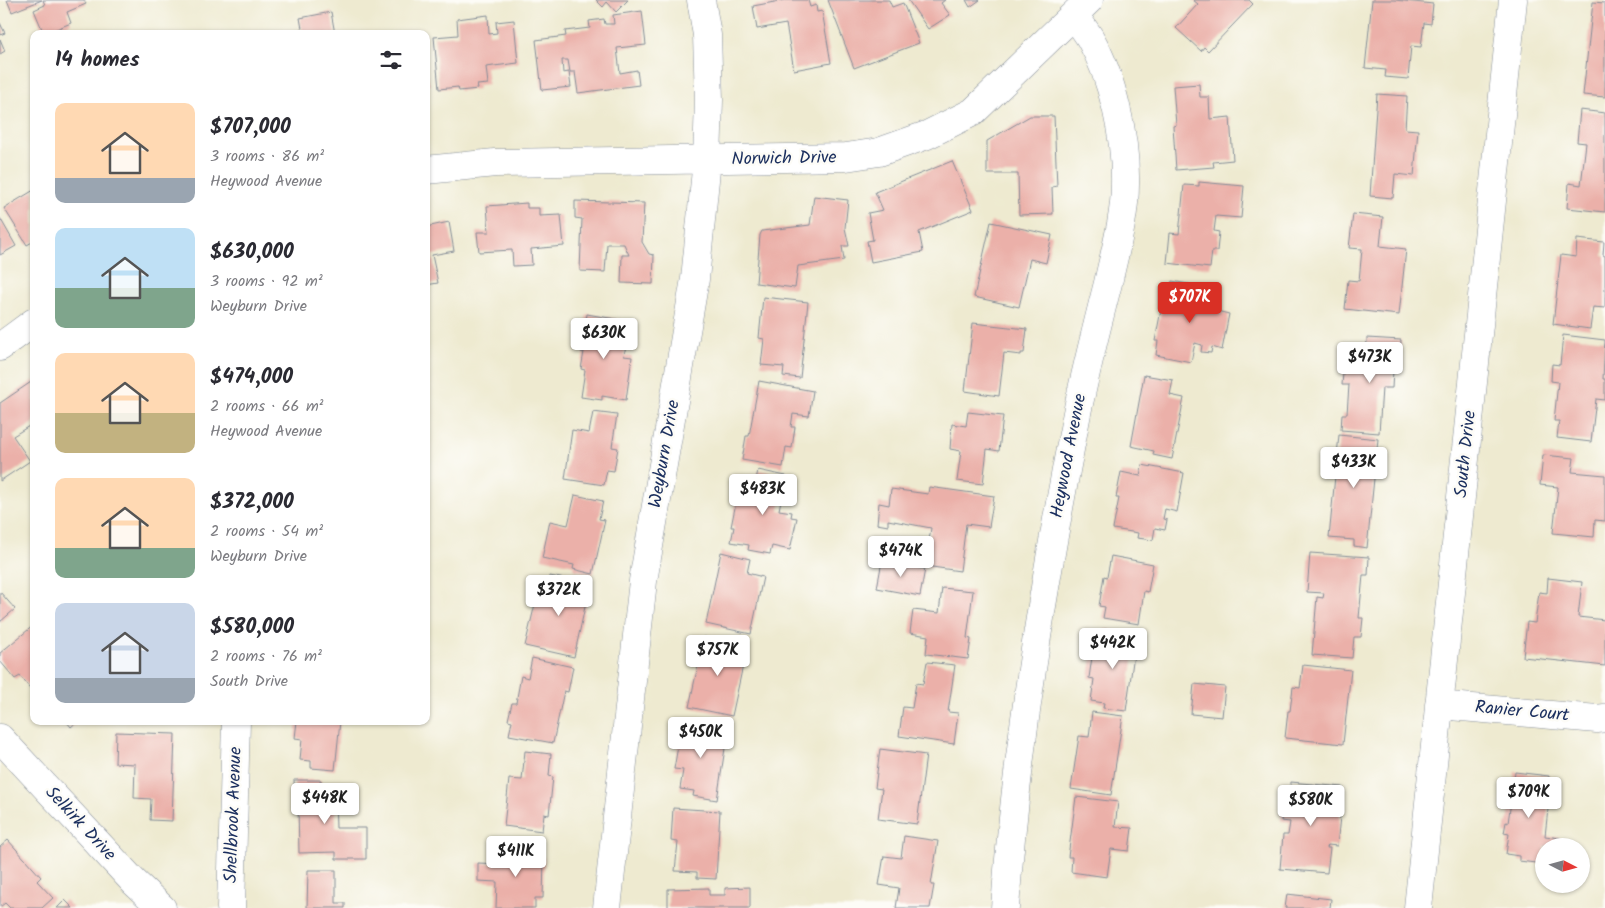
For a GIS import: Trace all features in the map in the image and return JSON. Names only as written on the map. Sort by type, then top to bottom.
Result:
[{"type":"street","name":"Weyburn Drive","points":[[606,908],[643,581],[695,278],[710,100],[707,35],[702,0]]},
{"type":"street","name":"South Drive","points":[[1418,908],[1513,0]]},
{"type":"street","name":"Norwich Drive","points":[[430,170],[495,163],[846,157],[879,152],[927,135],[974,112],[1082,8]]},
{"type":"street","name":"Heywood Avenue","points":[[1005,908],[1010,838],[1023,729],[1043,592],[1083,384],[1123,213],[1125,184],[1124,152],[1120,129],[1112,96],[1101,61],[1090,38],[1082,8]]},
{"type":"street","points":[[0,347],[30,325]]},
{"type":"street","name":"Ranier Court","points":[[1440,705],[1597,719],[1605,718]]},
{"type":"street","name":"Shellbrook Avenue","points":[[231,908],[236,725]]},
{"type":"street","name":"Selkirk Drive","points":[[0,738],[134,882],[162,908]]},
{"type":"building","points":[[7,0],[42,0],[12,12]]},
{"type":"building","points":[[43,0],[84,0],[86,4],[67,12],[71,23],[54,30],[42,30],[34,10],[45,5]]},
{"type":"building","points":[[596,0],[628,0],[616,12],[607,2],[603,7]]},
{"type":"building","points":[[785,0],[808,0],[810,7],[816,5],[817,12],[822,11],[831,63],[794,70],[786,24],[757,29],[753,6]]},
{"type":"building","points":[[828,0],[889,0],[892,7],[903,3],[919,43],[854,68]]},
{"type":"building","points":[[908,0],[945,0],[941,3],[950,15],[928,29]]},
{"type":"building","points":[[966,0],[980,0],[970,7]]},
{"type":"building","points":[[1193,0],[1249,0],[1253,4],[1208,51],[1204,47],[1201,51],[1176,28],[1198,4]]},
{"type":"building","points":[[1372,0],[1395,0],[1433,4],[1431,24],[1424,23],[1421,47],[1411,46],[1408,79],[1385,77],[1386,70],[1365,68]]},
{"type":"building","points":[[1593,2],[1605,3],[1605,97],[1583,95]]},
{"type":"building","points":[[642,11],[646,45],[617,48],[620,73],[637,70],[639,85],[578,93],[575,72],[570,72],[568,60],[562,60],[563,73],[569,72],[571,87],[542,90],[536,40],[566,36],[565,31],[590,28],[589,21],[604,19],[605,24],[614,24],[613,15]]},
{"type":"building","points":[[331,12],[334,30],[302,30],[300,18]]},
{"type":"building","points":[[488,15],[489,34],[497,33],[496,22],[514,20],[518,63],[486,67],[488,84],[477,85],[478,89],[459,91],[458,87],[439,89],[434,37],[458,35],[457,19]]},
{"type":"building","points":[[0,23],[5,33],[0,35]]},
{"type":"building","points":[[0,39],[5,51],[0,54]]},
{"type":"building","points":[[1199,84],[1200,97],[1209,97],[1210,119],[1230,117],[1233,160],[1213,162],[1214,167],[1176,170],[1173,126],[1176,125],[1173,86]]},
{"type":"building","points":[[1377,94],[1407,96],[1405,129],[1418,130],[1414,176],[1395,174],[1393,198],[1370,196]]},
{"type":"building","points":[[1580,110],[1605,113],[1605,212],[1567,208],[1569,183],[1581,185],[1586,143],[1577,142]]},
{"type":"building","points":[[1030,116],[1054,116],[1057,186],[1052,187],[1053,214],[1019,215],[1018,174],[987,174],[987,141]]},
{"type":"building","points":[[952,161],[973,210],[919,232],[923,252],[871,262],[867,241],[873,240],[868,213],[883,210],[875,192]]},
{"type":"building","points":[[1199,182],[1244,186],[1241,218],[1216,216],[1214,231],[1219,232],[1217,251],[1212,251],[1210,268],[1167,263],[1170,233],[1179,234],[1184,185],[1199,186]]},
{"type":"building","points":[[30,192],[30,243],[27,245],[4,208]]},
{"type":"building","points":[[814,196],[848,200],[845,228],[849,246],[842,246],[844,260],[798,266],[795,288],[756,283],[760,235],[762,231],[810,225]]},
{"type":"building","points":[[575,201],[644,203],[642,242],[649,254],[654,255],[653,284],[621,283],[622,255],[629,255],[624,244],[607,244],[605,272],[580,271],[582,219],[575,218]]},
{"type":"building","points":[[527,203],[527,208],[539,208],[539,216],[561,215],[564,246],[531,249],[532,265],[513,266],[512,250],[479,252],[477,232],[489,232],[487,206]]},
{"type":"building","points":[[1353,214],[1383,217],[1380,246],[1406,249],[1399,315],[1345,309],[1348,280],[1359,281],[1362,249],[1349,248]]},
{"type":"building","points":[[0,218],[16,246],[0,255]]},
{"type":"building","points":[[449,222],[454,251],[432,255],[438,283],[430,284],[430,226]]},
{"type":"building","points":[[991,222],[1052,235],[1046,263],[1030,259],[1019,307],[974,297]]},
{"type":"building","points":[[1577,239],[1604,242],[1605,308],[1593,307],[1590,329],[1553,324],[1561,255],[1576,257]]},
{"type":"building","points":[[1172,281],[1199,286],[1197,294],[1219,299],[1217,311],[1229,314],[1222,350],[1212,347],[1211,353],[1201,352],[1202,345],[1195,343],[1191,362],[1156,355],[1158,341],[1155,341],[1161,310],[1166,311]]},
{"type":"building","points":[[763,297],[808,302],[800,378],[783,376],[784,367],[761,365],[764,339],[759,338]]},
{"type":"building","points":[[587,314],[621,320],[617,343],[626,345],[624,356],[632,357],[626,400],[602,396],[602,400],[581,397],[585,370],[581,369],[584,352],[581,352]]},
{"type":"building","points":[[973,323],[1027,329],[1024,353],[1021,353],[1021,355],[1004,353],[999,396],[965,391]]},
{"type":"building","points":[[1563,335],[1605,340],[1603,379],[1605,379],[1605,400],[1596,399],[1591,442],[1557,438],[1559,421],[1554,421],[1558,382],[1551,381],[1552,364],[1560,365]]},
{"type":"building","points":[[1367,338],[1401,340],[1399,371],[1393,370],[1392,388],[1382,388],[1379,433],[1341,430],[1342,414],[1347,414],[1349,385],[1342,385],[1344,361],[1366,362]]},
{"type":"building","points":[[1144,375],[1173,380],[1170,395],[1184,398],[1172,459],[1153,455],[1154,451],[1131,446]]},
{"type":"building","points":[[759,381],[813,391],[809,416],[793,414],[791,427],[795,427],[792,448],[786,447],[783,467],[742,460],[746,436],[749,436]]},
{"type":"building","points":[[30,383],[30,425],[13,436],[30,461],[0,481],[0,403]]},
{"type":"building","points":[[593,412],[617,415],[612,447],[618,448],[614,471],[607,470],[604,485],[565,479],[572,430],[589,433]]},
{"type":"building","points":[[968,412],[1003,416],[999,451],[987,449],[983,484],[957,481],[961,451],[950,449],[952,424],[966,426]]},
{"type":"building","points":[[1339,435],[1378,439],[1367,548],[1354,546],[1354,540],[1329,538]]},
{"type":"building","points":[[1543,455],[1574,458],[1572,472],[1605,475],[1605,521],[1595,520],[1594,537],[1553,533],[1558,487],[1540,485]]},
{"type":"building","points":[[1142,465],[1184,473],[1177,512],[1165,509],[1163,519],[1167,520],[1165,530],[1155,528],[1153,540],[1137,538],[1138,533],[1113,529],[1119,498],[1116,498],[1121,472],[1140,476]]},
{"type":"building","points":[[758,470],[786,476],[779,510],[792,512],[791,517],[797,518],[790,550],[772,546],[770,554],[748,550],[749,545],[731,542],[734,527],[731,527],[739,488],[754,491]]},
{"type":"building","points":[[929,487],[994,496],[989,527],[966,524],[960,571],[925,566],[931,528],[888,520],[888,526],[877,524],[879,503],[889,505],[891,489],[928,494]]},
{"type":"building","points":[[575,495],[603,501],[599,519],[605,520],[593,574],[573,569],[574,565],[542,558],[550,521],[568,525]]},
{"type":"building","points":[[721,552],[750,559],[747,573],[763,577],[751,634],[706,624]]},
{"type":"building","points":[[1310,553],[1369,557],[1368,575],[1363,575],[1359,618],[1363,618],[1361,637],[1354,637],[1352,658],[1312,655],[1317,597],[1323,598],[1324,593],[1307,592]]},
{"type":"building","points":[[1111,556],[1153,564],[1148,592],[1144,591],[1139,624],[1103,618],[1105,607],[1099,606],[1104,576],[1107,577]]},
{"type":"building","points":[[882,561],[925,569],[920,596],[877,588]]},
{"type":"building","points":[[550,576],[590,584],[574,657],[525,646],[535,604],[544,605]]},
{"type":"building","points":[[1548,578],[1582,582],[1578,617],[1605,620],[1605,666],[1523,657],[1527,622],[1535,623],[1539,592],[1547,593]]},
{"type":"building","points":[[942,588],[973,591],[967,638],[971,639],[968,659],[926,654],[928,636],[910,633],[913,610],[939,613]]},
{"type":"building","points":[[0,592],[15,609],[0,622]]},
{"type":"building","points":[[30,628],[30,688],[20,676],[15,679],[0,661],[0,653]]},
{"type":"building","points":[[1105,629],[1137,633],[1126,711],[1103,708],[1104,703],[1091,701],[1094,679],[1089,678],[1093,650],[1103,651]]},
{"type":"building","points":[[704,637],[747,647],[732,716],[689,707]]},
{"type":"building","points":[[532,658],[573,667],[568,692],[564,691],[553,743],[509,735],[512,721],[508,720],[512,703],[516,703],[521,676],[528,678]]},
{"type":"building","points":[[927,662],[955,665],[948,712],[958,713],[954,744],[899,736],[903,707],[912,708],[916,683],[923,684]]},
{"type":"building","points":[[1303,665],[1351,670],[1343,744],[1285,738],[1293,687],[1300,688]]},
{"type":"building","points":[[1194,684],[1225,687],[1222,717],[1191,714]]},
{"type":"building","points":[[1092,712],[1123,716],[1111,795],[1071,789],[1079,736],[1089,737]]},
{"type":"building","points":[[682,723],[728,729],[717,800],[693,796],[694,791],[680,789],[683,770],[674,769]]},
{"type":"building","points":[[297,725],[340,725],[335,770],[311,768],[311,761],[300,760],[302,739],[295,738]]},
{"type":"building","points":[[116,732],[175,734],[172,821],[150,820],[151,799],[134,798],[135,764],[115,763]]},
{"type":"building","points":[[880,749],[926,755],[917,824],[878,819],[882,789],[875,788]]},
{"type":"building","points":[[525,751],[551,754],[549,776],[553,777],[549,815],[544,814],[542,831],[504,826],[509,779],[522,780]]},
{"type":"building","points":[[1515,772],[1549,776],[1546,799],[1549,800],[1545,836],[1560,838],[1535,838],[1535,863],[1519,861],[1519,856],[1506,854],[1509,834],[1504,833],[1506,822],[1508,823]]},
{"type":"building","points":[[294,780],[321,780],[321,796],[335,795],[336,828],[366,828],[366,859],[336,859],[336,852],[299,853],[298,806],[295,806]]},
{"type":"building","points":[[1291,782],[1343,787],[1337,846],[1328,845],[1327,848],[1330,848],[1327,873],[1280,869],[1283,835],[1288,835],[1290,822],[1281,821],[1283,799],[1290,800]]},
{"type":"building","points":[[1076,797],[1118,802],[1115,827],[1132,828],[1129,851],[1111,849],[1107,877],[1071,872],[1072,857],[1068,857]]},
{"type":"building","points":[[673,808],[720,811],[716,879],[697,878],[697,872],[675,871],[678,842],[671,841]]},
{"type":"building","points":[[904,836],[938,841],[931,885],[934,885],[930,908],[896,908],[899,888],[879,885],[884,856],[901,858]]},
{"type":"building","points":[[8,840],[41,877],[37,881],[53,898],[42,908],[10,908],[5,903],[0,907],[0,847]]},
{"type":"building","points":[[500,848],[538,849],[537,857],[544,857],[543,898],[535,898],[535,908],[496,908],[497,882],[478,881],[478,863],[499,864]]},
{"type":"building","points":[[308,870],[336,870],[336,903],[345,903],[345,908],[307,908]]},
{"type":"building","points":[[750,887],[750,908],[668,908],[668,889],[709,888],[709,895],[725,895],[725,888]]},
{"type":"building","points":[[1287,894],[1331,899],[1330,908],[1285,908]]},
{"type":"building","points":[[65,900],[73,908],[57,908]]}]
